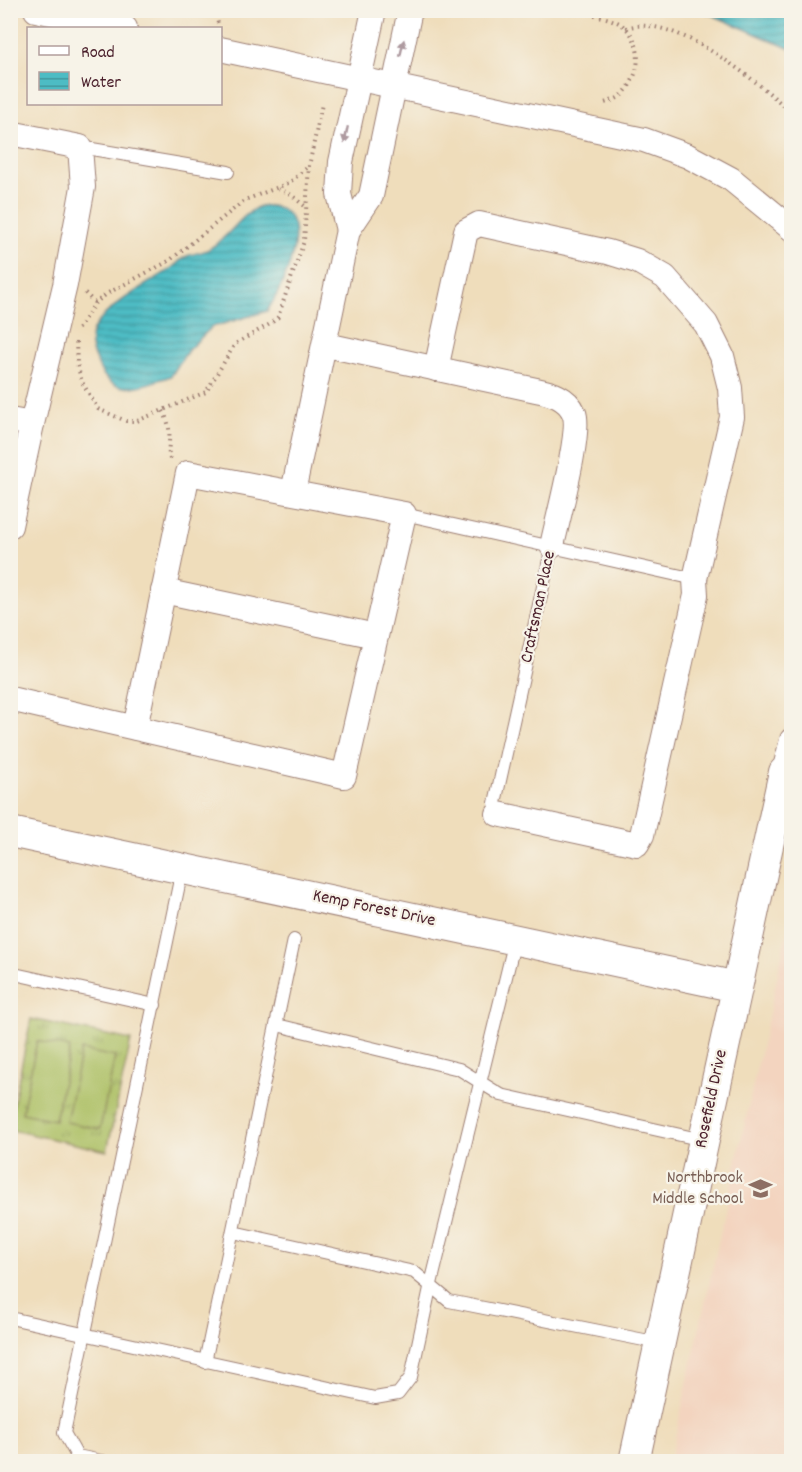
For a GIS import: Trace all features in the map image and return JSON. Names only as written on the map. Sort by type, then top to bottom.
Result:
[{"type":"street","points":[[36,10],[120,27]]},
{"type":"street","points":[[348,230],[339,194],[340,162],[374,10]]},
{"type":"street","points":[[293,492],[326,345],[348,230],[371,196],[410,10]]},
{"type":"street","points":[[222,48],[644,140],[688,156],[731,179],[792,228]]},
{"type":"street","points":[[10,133],[80,147],[83,187],[65,285],[21,422],[10,526]]},
{"type":"street","points":[[326,345],[436,369],[466,231],[478,225],[608,252],[637,261],[665,277],[706,324],[722,356],[730,388],[732,417],[728,442],[694,579],[696,595],[642,835],[637,844],[498,814]]},
{"type":"street","name":"Craftsman Place","points":[[436,369],[556,394],[567,402],[577,422],[552,546]]},
{"type":"street","points":[[10,699],[135,728],[344,776],[404,514],[188,473],[135,728]]},
{"type":"street","points":[[163,591],[376,636]]},
{"type":"street","points":[[788,773],[792,740]]},
{"type":"street","name":"Rosefield Drive","points":[[634,1461],[737,987],[788,773]]},
{"type":"street","name":"Kemp Forest Drive","points":[[10,832],[737,987]]},
{"type":"lane","points":[[80,147],[228,172]]},
{"type":"lane","points":[[404,514],[694,579]]},
{"type":"lane","name":"Craftsman Place","points":[[498,814],[495,803],[552,546]]},
{"type":"lane","points":[[106,1461],[76,1456],[64,1433],[182,868]]},
{"type":"lane","points":[[205,1362],[294,940]]},
{"type":"lane","points":[[10,1318],[375,1398],[398,1394],[411,1377],[430,1288],[515,940]]},
{"type":"lane","points":[[10,974],[155,1005]]},
{"type":"lane","points":[[277,1025],[459,1070],[501,1095],[703,1140]]},
{"type":"lane","points":[[233,1232],[414,1272],[430,1288],[449,1301],[659,1343]]},
{"type":"path","points":[[214,10],[218,23]]},
{"type":"path","points":[[577,10],[620,23],[632,33],[638,51],[638,68],[621,98],[601,104]]},
{"type":"path","points":[[626,28],[636,24],[682,36],[737,69],[792,113]]},
{"type":"path","points":[[309,166],[277,189],[261,193],[238,205],[169,261],[108,293],[85,316],[78,331],[77,364],[82,382],[98,408],[126,421],[137,421],[206,392],[235,344],[278,317],[304,241],[309,166],[322,104]]},
{"type":"path","points":[[277,189],[290,194],[306,207]]},
{"type":"path","points":[[163,411],[171,430],[168,454],[172,464],[188,473]]},
{"type":"shaded area","name":"Northbrook Middle School","points":[[791,914],[791,1461],[670,1461]]},
{"type":"green space","points":[[31,1019],[131,1040],[107,1151],[11,1130],[11,1116]]},
{"type":"green space","points":[[37,1041],[70,1048],[55,1120],[22,1113]]},
{"type":"green space","points":[[81,1050],[115,1057],[100,1129],[66,1122]]},
{"type":"water","points":[[703,11],[791,11],[791,49]]},
{"type":"water","points":[[260,206],[279,208],[290,217],[294,230],[294,246],[283,282],[267,311],[212,327],[188,350],[171,376],[133,387],[115,385],[108,380],[93,355],[91,337],[94,327],[124,299],[185,257],[212,247],[246,215]]},
{"type":"place","name":"Northbrook Middle School","points":[[761,1188]]}]
